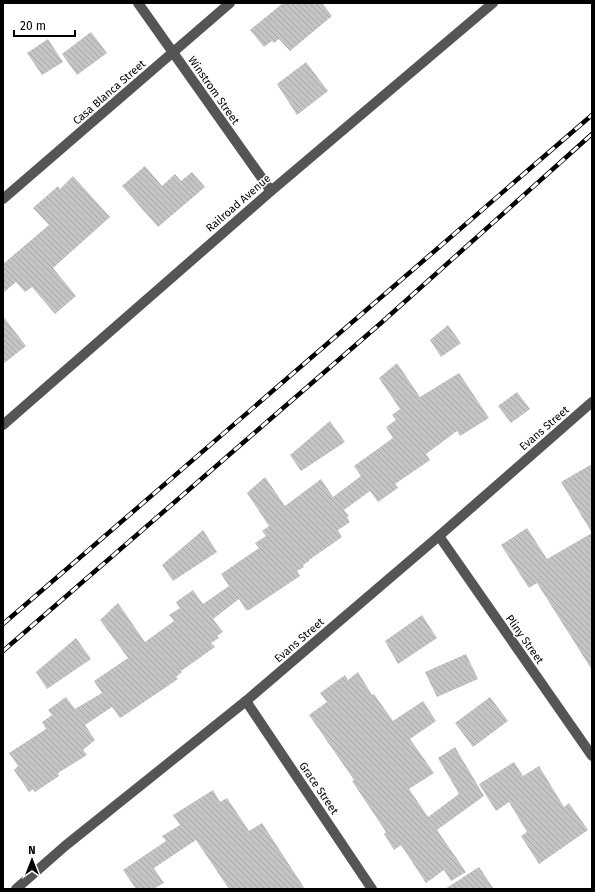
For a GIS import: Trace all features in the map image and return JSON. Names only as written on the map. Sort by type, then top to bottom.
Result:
[{"type":"street","name":"Winstrom Street","points":[[138,3],[271,191]]},
{"type":"street","name":"Casa Blanca Street","points":[[3,198],[230,3]]},
{"type":"street","name":"Railroad Avenue","points":[[3,425],[271,191],[492,3]]},
{"type":"street","name":"Evans Street","points":[[16,889],[65,846],[246,701],[439,536],[592,402]]},
{"type":"street","name":"Pliny Street","points":[[439,536],[592,756]]},
{"type":"street","name":"Grace Street","points":[[246,701],[372,889]]},
{"type":"building","points":[[283,3],[322,3],[332,16],[290,51],[279,39],[274,43],[272,41],[264,47],[250,30]]},
{"type":"building","points":[[91,32],[107,53],[77,75],[62,54]]},
{"type":"building","points":[[48,39],[63,62],[42,75],[27,53]]},
{"type":"building","points":[[306,62],[328,91],[297,115],[277,84]]},
{"type":"building","points":[[145,166],[162,186],[175,174],[181,181],[192,172],[205,187],[158,227],[122,186]]},
{"type":"building","points":[[73,176],[110,217],[53,268],[76,296],[55,314],[32,287],[25,292],[16,282],[3,293],[3,264],[49,225],[33,208],[58,186],[60,189]]},
{"type":"building","points":[[3,316],[26,346],[3,364]]},
{"type":"building","points":[[448,325],[461,343],[441,357],[430,340]]},
{"type":"building","points":[[397,363],[420,397],[459,373],[489,418],[460,436],[457,431],[426,454],[430,460],[395,484],[398,488],[378,502],[370,491],[344,510],[349,516],[347,517],[350,522],[338,530],[342,537],[303,565],[304,567],[297,571],[300,576],[249,610],[246,610],[239,599],[213,619],[223,632],[217,636],[219,638],[211,643],[215,647],[181,671],[182,672],[176,677],[178,679],[122,717],[120,718],[112,707],[85,725],[95,740],[83,750],[87,755],[58,773],[59,776],[35,792],[33,789],[29,792],[14,770],[18,766],[9,753],[46,729],[42,722],[52,715],[48,710],[66,697],[75,709],[102,693],[94,681],[128,658],[100,620],[118,603],[145,642],[174,621],[169,615],[180,608],[176,602],[193,590],[203,604],[229,586],[221,574],[259,548],[255,543],[266,536],[262,531],[269,526],[247,493],[265,477],[285,506],[321,479],[333,497],[361,476],[354,466],[393,438],[386,427],[396,420],[392,415],[400,409],[379,378]]},
{"type":"building","points":[[517,392],[530,409],[511,423],[498,406]]},
{"type":"building","points":[[330,421],[345,442],[301,471],[290,455]]},
{"type":"building","points":[[592,464],[592,533],[561,482]]},
{"type":"building","points":[[527,528],[547,559],[592,533],[592,670],[537,583],[529,588],[501,545]]},
{"type":"building","points":[[203,530],[217,552],[173,581],[162,565]]},
{"type":"building","points":[[422,615],[437,638],[398,664],[385,641]]},
{"type":"building","points":[[76,638],[91,659],[47,689],[36,672]]},
{"type":"building","points":[[466,654],[478,679],[437,697],[425,672]]},
{"type":"building","points":[[358,672],[372,695],[374,694],[393,721],[423,701],[436,721],[410,739],[434,773],[409,789],[428,817],[459,794],[438,758],[455,747],[484,796],[437,830],[466,872],[451,881],[444,870],[426,883],[401,845],[394,850],[384,834],[386,832],[352,781],[354,780],[309,715],[327,702],[320,693],[345,675],[348,680]]},
{"type":"building","points":[[490,697],[508,721],[473,747],[455,723]]},
{"type":"building","points":[[514,762],[523,776],[539,766],[564,807],[569,803],[588,830],[539,864],[521,836],[527,832],[509,802],[496,811],[479,784]]},
{"type":"building","points":[[213,790],[220,802],[227,798],[249,831],[262,823],[305,889],[229,889],[196,840],[154,868],[164,883],[153,889],[136,889],[123,870],[166,841],[162,836],[180,825],[173,815]]},
{"type":"building","points":[[479,867],[494,889],[445,889]]},
{"type":"railway","points":[[3,624],[592,115]]},
{"type":"railway","points":[[3,651],[381,323],[592,134]]}]
